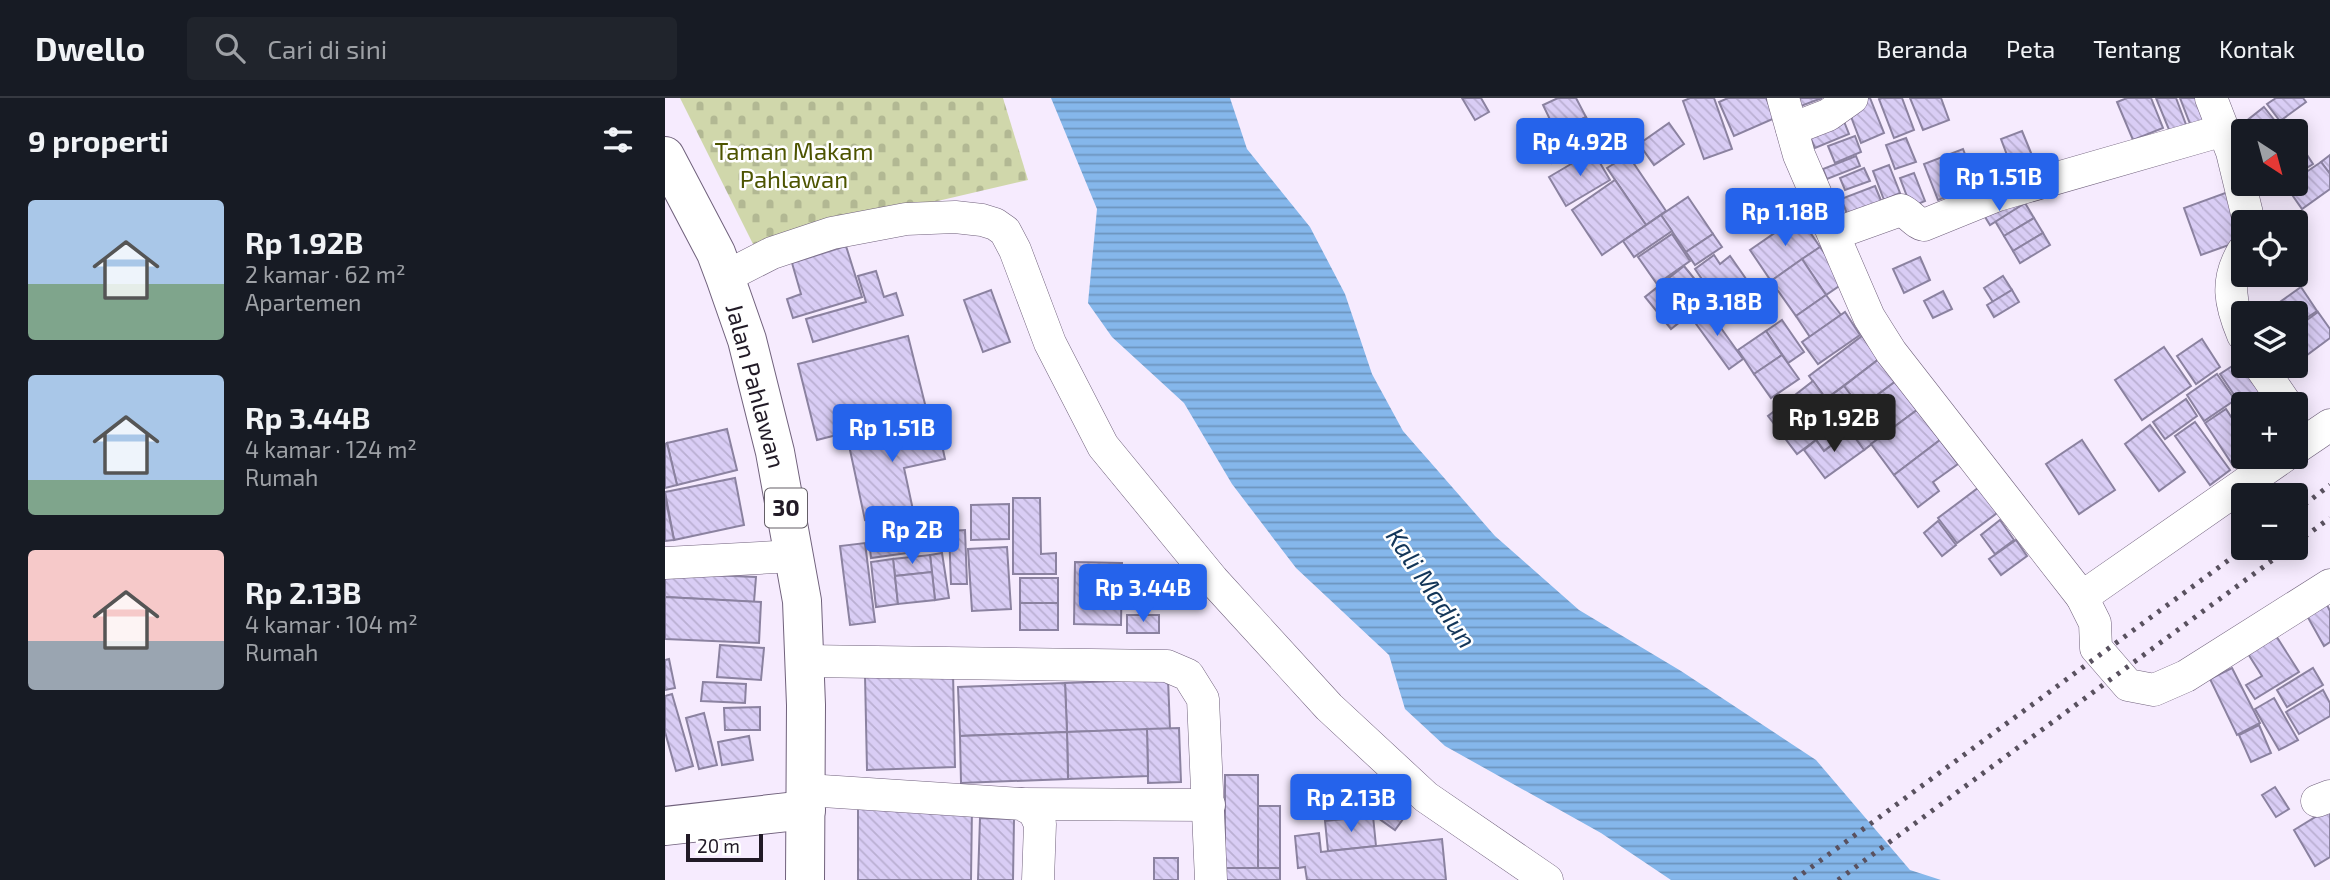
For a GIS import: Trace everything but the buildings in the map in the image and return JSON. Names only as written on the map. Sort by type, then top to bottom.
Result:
[{"type":"main road","name":"Jalan Pahlawan","points":[[665,156],[716,253],[725,277],[747,340],[775,452],[802,601],[805,661],[805,880]]},
{"type":"main road","points":[[665,826],[806,800]]},
{"type":"street","points":[[1783,98],[1799,155],[1869,317],[1891,352],[2082,597],[2095,623],[2097,648],[2128,685],[2154,690],[2186,676],[2330,585]]},
{"type":"street","points":[[1792,129],[1828,115],[1852,98]]},
{"type":"street","points":[[2211,98],[2232,152],[2246,210]]},
{"type":"street","points":[[1834,234],[1901,210],[1909,213],[1920,225],[1924,225],[1998,195],[2224,130]]},
{"type":"street","points":[[725,277],[772,253],[845,230],[906,219],[955,217],[982,220],[1005,231],[1015,250],[1049,342],[1103,446],[1204,569],[1329,707],[1426,797],[1547,880]]},
{"type":"street","points":[[2082,597],[2266,469]]},
{"type":"street","points":[[665,563],[795,556]]},
{"type":"street","points":[[805,661],[1167,666],[1188,675],[1203,699],[1211,880]]},
{"type":"street","points":[[806,800],[1209,805]]},
{"type":"street","points":[[1021,804],[1034,811],[1040,824],[1038,880]]},
{"type":"green space","name":"Taman Makam Pahlawan","points":[[680,98],[1003,98],[1028,180],[753,244]]},
{"type":"water","name":"Kali Madiun","points":[[1051,98],[1230,98],[1247,149],[1310,227],[1345,294],[1372,374],[1403,431],[1495,536],[1579,610],[1681,671],[1816,760],[1910,870],[1941,880],[1671,880],[1601,833],[1445,746],[1405,709],[1389,655],[1296,568],[1232,484],[1184,403],[1112,337],[1088,303],[1097,209]]},
{"type":"railway","points":[[2308,502],[2330,485]]},
{"type":"railway","points":[[2308,534],[2330,518]]},
{"type":"railway","points":[[1794,880],[2231,558]]},
{"type":"railway","points":[[1838,880],[2273,560]]}]
